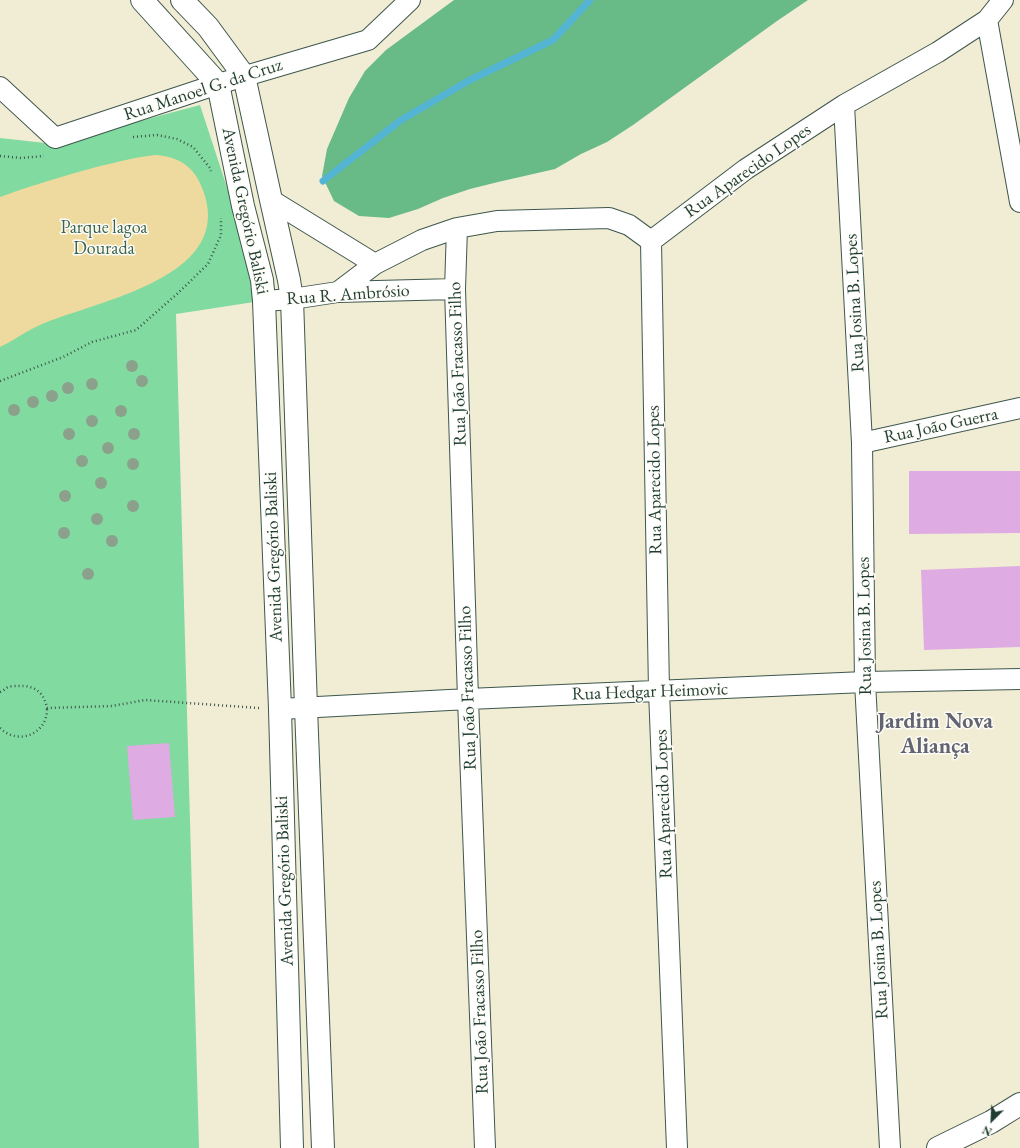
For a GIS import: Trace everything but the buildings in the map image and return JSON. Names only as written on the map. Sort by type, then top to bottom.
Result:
[{"type":"street","points":[[142,0],[218,84]]},
{"type":"street","name":"Avenida Gregório Baliski","points":[[182,0],[208,27],[244,76],[290,280],[292,299],[323,1148]]},
{"type":"street","name":"Rua Manoel G. da Cruz","points":[[0,87],[55,138],[218,84],[368,40],[410,0]]},
{"type":"street","name":"Rua Aparecido Lopes","points":[[677,1148],[659,691],[651,241],[746,169],[844,105],[938,52],[987,20],[1003,0]]},
{"type":"street","points":[[987,20],[1020,202]]},
{"type":"street","name":"Avenida Gregório Baliski","points":[[218,84],[243,206],[262,280],[264,301],[280,710],[292,1148]]},
{"type":"street","name":"Rua Josina B. Lopes","points":[[844,105],[862,443],[865,682],[890,1148]]},
{"type":"street","points":[[271,200],[375,264]]},
{"type":"street","points":[[338,292],[375,264],[422,240],[456,228],[497,221],[609,218],[629,225],[651,241]]},
{"type":"street","name":"Rua João Fracasso Filho","points":[[456,228],[455,289],[468,700],[485,1148]]},
{"type":"street","name":"Rua R. Ambrósio","points":[[264,301],[292,299],[338,292],[455,289]]},
{"type":"street","name":"Rua João Guerra","points":[[862,443],[1020,408]]},
{"type":"street","name":"Rua Hedgar Heimovic","points":[[280,710],[865,682],[1020,679]]},
{"type":"street","points":[[938,1148],[990,1122],[1020,1104]]},
{"type":"path","points":[[126,138],[157,135],[177,139],[193,147],[210,168],[212,174]]},
{"type":"path","points":[[0,156],[22,158],[48,156]]},
{"type":"path","points":[[0,381],[63,357],[92,342],[136,330],[208,264],[221,234],[222,215]]},
{"type":"path","points":[[0,692],[9,687],[32,687],[40,693],[46,701],[48,716],[43,726],[34,733],[18,738],[5,733],[0,728]]},
{"type":"path","points":[[47,708],[112,706],[145,700],[280,710]]},
{"type":"green space","points":[[454,0],[808,0],[633,125],[607,142],[581,154],[555,169],[470,189],[443,198],[418,209],[389,218],[359,216],[334,201],[322,176],[327,149],[349,98],[365,71],[386,50]]},
{"type":"green space","name":"Parque lagoa Dourada","points":[[200,105],[236,215],[254,285],[254,302],[176,314],[199,1148],[0,1148],[0,138],[54,144]]},
{"type":"sand","points":[[155,155],[169,157],[181,162],[191,169],[199,181],[208,214],[202,240],[184,262],[158,280],[128,294],[40,325],[0,347],[0,197],[87,169]]},
{"type":"waterway","points":[[323,181],[401,120],[470,80],[553,40],[590,0]]},
{"type":"district","name":"Jardim Nova Aliança","points":[[935,734]]}]
